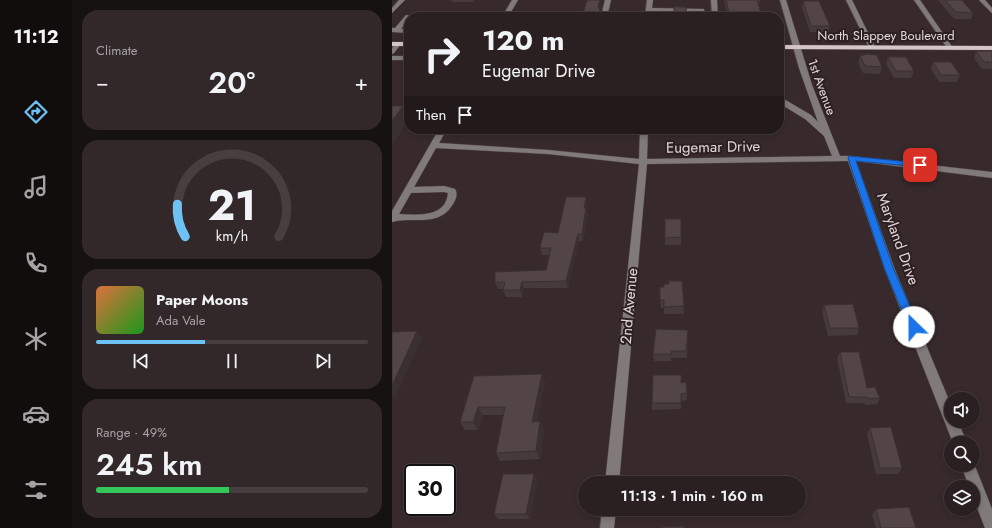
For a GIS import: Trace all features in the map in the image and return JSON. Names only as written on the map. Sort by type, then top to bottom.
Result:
[{"type":"main road","name":"North Slappey Boulevard","points":[[784,47],[992,48]]},
{"type":"street","points":[[392,11],[402,0]]},
{"type":"street","points":[[508,12],[515,0]]},
{"type":"street","points":[[605,12],[608,0]]},
{"type":"street","points":[[650,0],[649,10],[702,10],[702,12]]},
{"type":"street","points":[[714,0],[715,12]]},
{"type":"street","name":"1st Avenue","points":[[783,0],[815,106],[827,134]]},
{"type":"street","points":[[849,0],[872,47]]},
{"type":"street","points":[[917,0],[950,48]]},
{"type":"street","points":[[982,0],[992,10]]},
{"type":"street","points":[[394,31],[404,20]]},
{"type":"street","points":[[392,52],[395,44]]},
{"type":"street","points":[[392,58],[404,58]]},
{"type":"street","points":[[784,103],[808,117],[827,134],[837,158]]},
{"type":"street","points":[[392,114],[404,114]]},
{"type":"street","points":[[393,218],[440,134]]},
{"type":"street","name":"2nd Avenue","points":[[613,476],[643,162],[644,134]]},
{"type":"street","name":"Eugemar Drive","points":[[434,145],[548,152],[643,162],[852,158],[992,174]]},
{"type":"street","name":"Maryland Drive","points":[[852,158],[890,270],[944,403]]},
{"type":"street","points":[[393,218],[431,217],[440,214],[447,208],[453,196],[452,191],[444,189],[409,190]]},
{"type":"street","points":[[971,472],[992,528]]},
{"type":"street","points":[[607,528],[608,516]]},
{"type":"building","points":[[587,0],[600,0],[598,7],[600,9],[599,12],[583,12]]},
{"type":"building","points":[[726,0],[757,0],[761,12],[729,12]]},
{"type":"building","points":[[945,0],[962,0],[973,13],[956,12]]},
{"type":"building","points":[[803,1],[819,1],[830,26],[811,26]]},
{"type":"building","points":[[674,7],[686,7],[686,12],[674,12]]},
{"type":"building","points":[[976,51],[992,51],[992,62],[984,62]]},
{"type":"building","points":[[867,54],[877,55],[882,67],[865,66],[860,56]]},
{"type":"building","points":[[888,57],[906,57],[914,71],[896,71]]},
{"type":"building","points":[[933,62],[951,62],[960,75],[941,75]]},
{"type":"building","points":[[392,106],[403,106],[392,121]]},
{"type":"building","points":[[566,197],[586,197],[584,208],[586,208],[582,234],[578,234],[566,281],[522,282],[520,290],[503,290],[505,282],[495,282],[495,272],[546,270],[551,248],[540,248],[544,232],[558,233]]},
{"type":"building","points":[[665,219],[681,219],[681,237],[665,238]]},
{"type":"building","points":[[669,281],[682,281],[684,306],[664,307],[664,300],[660,300],[660,287],[664,287],[664,284],[669,284]]},
{"type":"building","points":[[853,304],[859,328],[830,328],[824,305]]},
{"type":"building","points":[[656,329],[688,330],[686,351],[671,351],[671,354],[653,354]]},
{"type":"building","points":[[417,331],[392,386],[392,332]]},
{"type":"building","points":[[840,352],[859,352],[867,388],[875,387],[880,398],[868,399],[867,397],[849,397]]},
{"type":"building","points":[[542,374],[532,422],[540,421],[536,451],[496,453],[505,407],[478,407],[473,422],[460,422],[474,376]]},
{"type":"building","points":[[653,375],[681,375],[681,383],[686,382],[687,393],[681,394],[681,403],[652,403]]},
{"type":"building","points":[[891,427],[902,468],[880,468],[870,428]]},
{"type":"building","points":[[503,474],[534,474],[526,514],[494,514]]},
{"type":"building","points":[[909,507],[916,528],[881,528],[876,509]]},
{"type":"building","points":[[684,526],[684,528],[661,528],[661,527]]},
{"type":"route","points":[[914,327],[890,270],[852,158],[920,165]]}]
